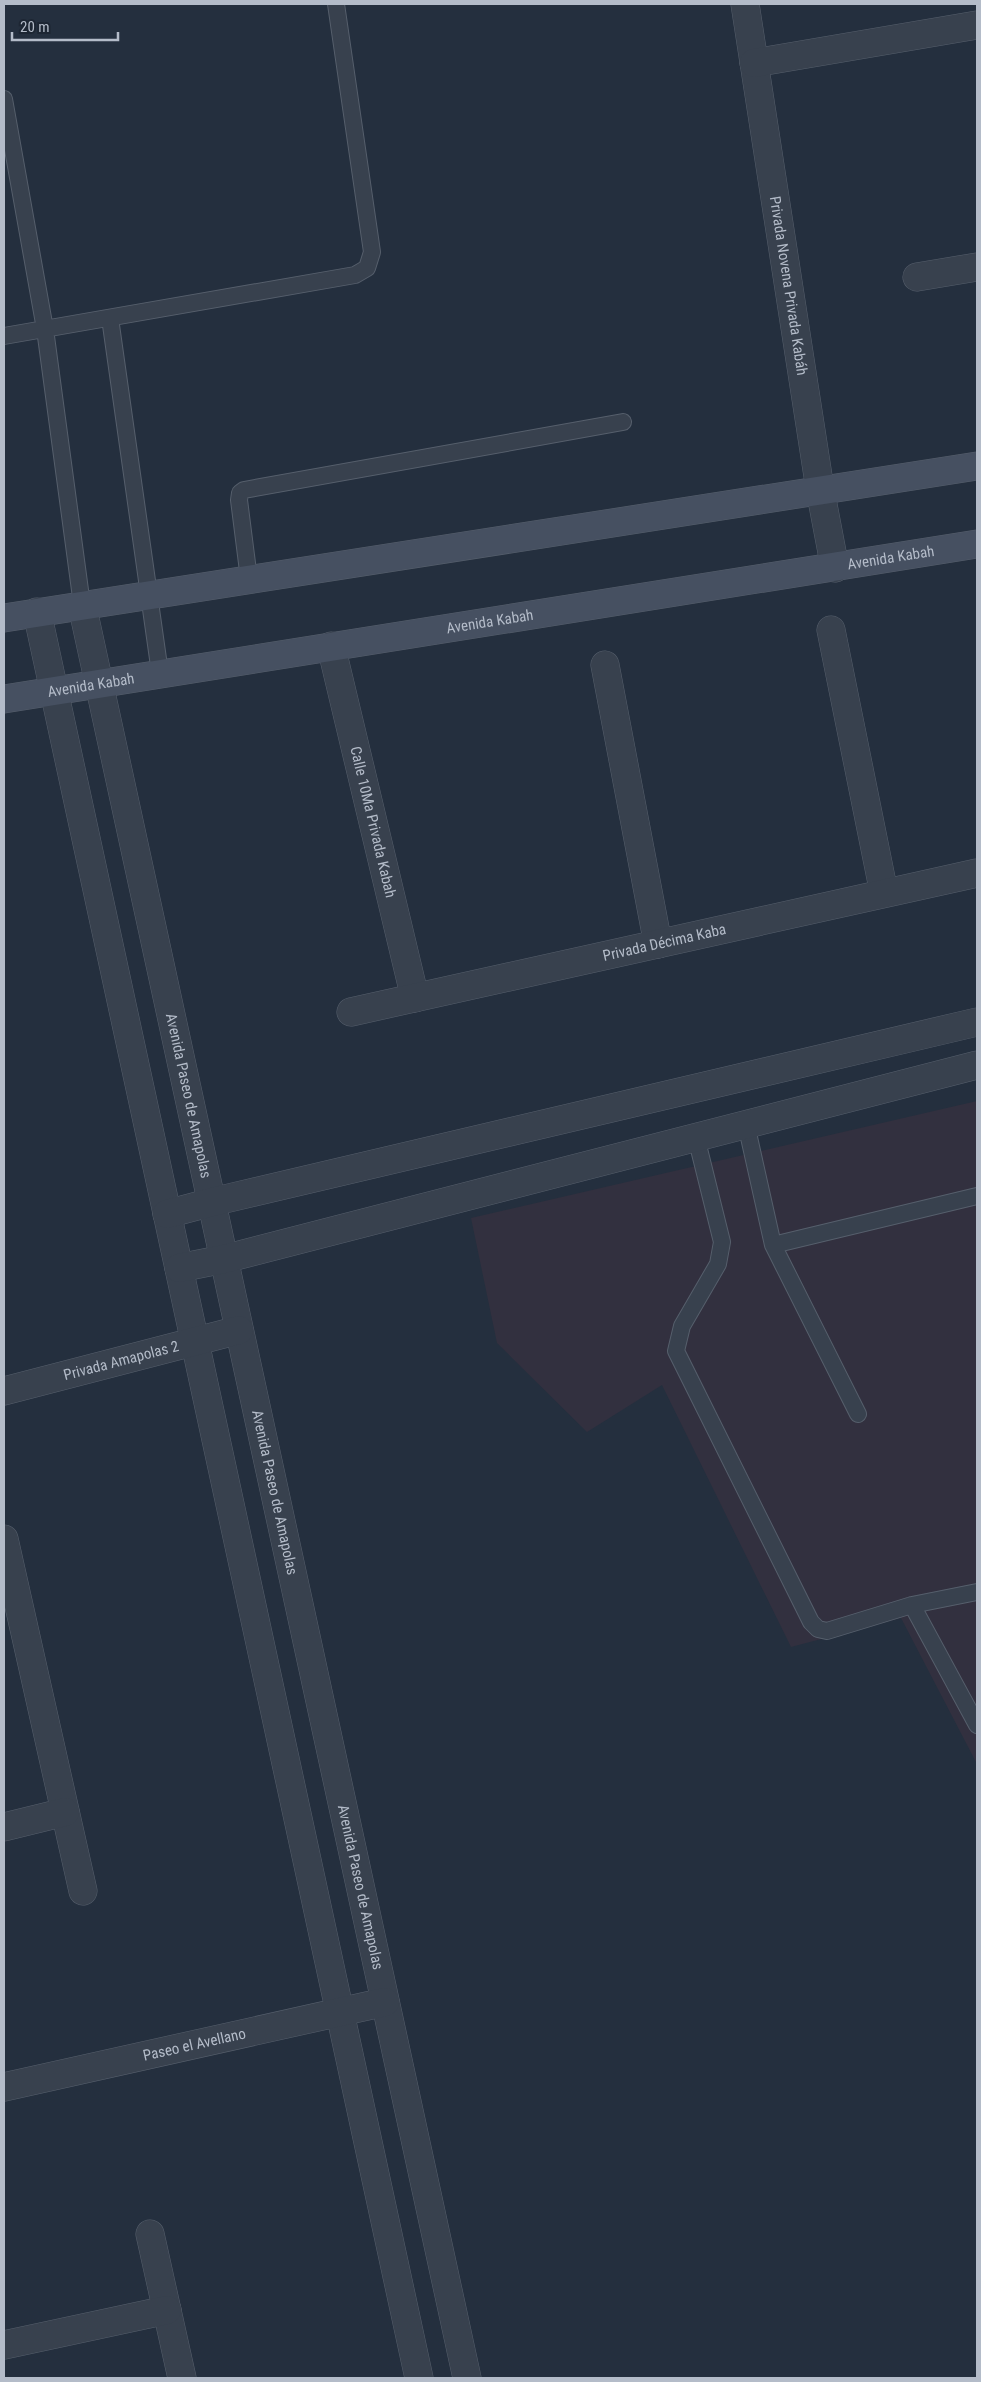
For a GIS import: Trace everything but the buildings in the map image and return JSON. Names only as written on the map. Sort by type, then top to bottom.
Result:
[{"type":"main road","points":[[4,618],[820,489],[977,466]]},
{"type":"main road","name":"Avenida Kabah","points":[[4,699],[977,544]]},
{"type":"street","name":"Privada Novena Privada Kabáh","points":[[745,4],[820,489],[835,568]]},
{"type":"street","points":[[754,63],[977,25]]},
{"type":"street","points":[[917,277],[977,267]]},
{"type":"street","name":"Avenida Paseo de Amapolas","points":[[82,605],[467,2378]]},
{"type":"street","points":[[37,612],[419,2378]]},
{"type":"street","points":[[831,630],[884,893]]},
{"type":"street","name":"Calle 10Ma Privada Kabah","points":[[331,646],[415,998]]},
{"type":"street","points":[[605,665],[658,944]]},
{"type":"street","name":"Privada Décima Kaba","points":[[351,1012],[977,873]]},
{"type":"street","points":[[167,1214],[977,1022]]},
{"type":"street","points":[[179,1268],[977,1065]]},
{"type":"street","name":"Privada Amapolas 2","points":[[4,1391],[239,1330]]},
{"type":"street","points":[[4,1539],[8,1581],[83,1891]]},
{"type":"street","points":[[4,1826],[65,1812]]},
{"type":"street","name":"Paseo el Avellano","points":[[4,2087],[340,2014],[385,2002]]},
{"type":"street","points":[[150,2234],[182,2378]]},
{"type":"street","points":[[4,2345],[167,2310]]},
{"type":"lane","points":[[4,336],[356,276],[367,268],[372,252],[336,4]]},
{"type":"lane","points":[[4,99],[45,329],[82,605]]},
{"type":"lane","points":[[110,318],[160,673]]},
{"type":"lane","points":[[249,580],[239,500],[240,493],[244,490],[623,422]]},
{"type":"lane","points":[[746,1124],[773,1245],[858,1414]]},
{"type":"lane","points":[[696,1137],[722,1242],[718,1264],[682,1326],[676,1351],[811,1622],[818,1629],[827,1631],[912,1605],[977,1592]]},
{"type":"lane","points":[[773,1245],[977,1196]]},
{"type":"lane","points":[[912,1605],[977,1725]]},
{"type":"shaded area","points":[[977,1101],[977,1764],[901,1618],[791,1647],[662,1385],[587,1432],[497,1343],[471,1218]]}]
